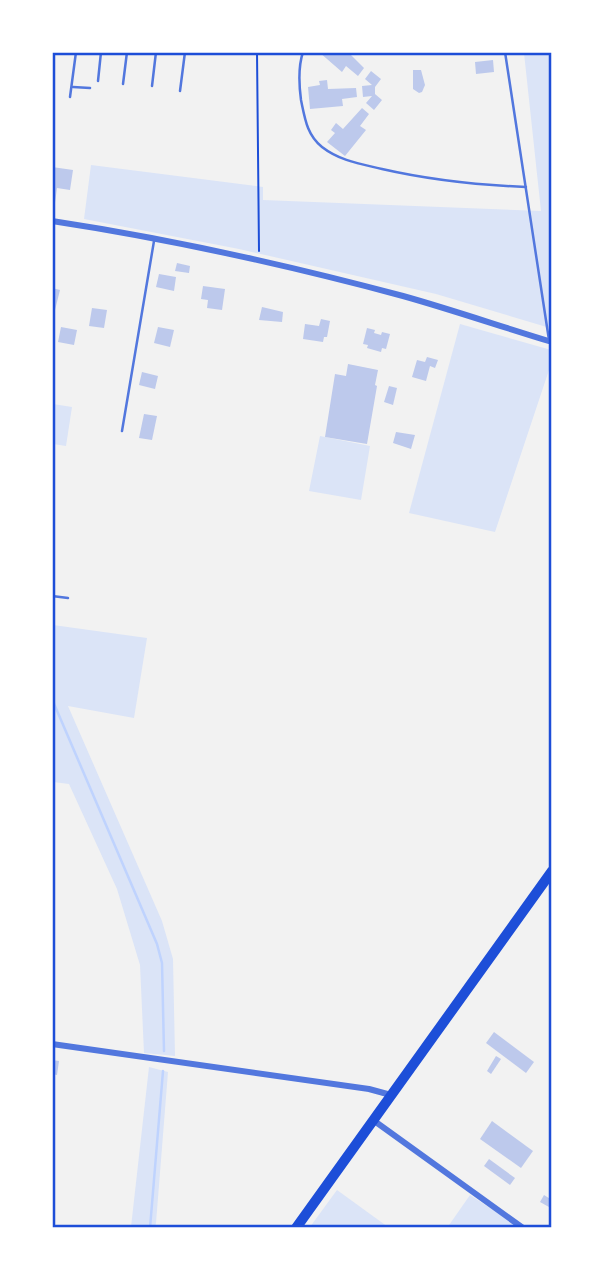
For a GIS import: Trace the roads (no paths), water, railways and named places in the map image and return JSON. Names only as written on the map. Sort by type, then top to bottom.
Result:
[{"type":"main road","points":[[296,1227],[551,872]]},
{"type":"street","points":[[52,220],[155,237],[258,260],[405,297],[550,341]]},
{"type":"street","points":[[52,1044],[369,1089],[391,1095]]},
{"type":"street","points":[[373,1120],[523,1227]]},
{"type":"lane","points":[[70,97],[76,52]]},
{"type":"lane","points":[[98,81],[101,52]]},
{"type":"lane","points":[[123,84],[127,52]]},
{"type":"lane","points":[[152,86],[156,52]]},
{"type":"lane","points":[[180,91],[185,52]]},
{"type":"lane","points":[[303,52],[300,60],[300,90],[306,128],[321,146],[342,160],[418,177],[478,185],[526,187]]},
{"type":"lane","points":[[505,52],[550,341]]},
{"type":"lane","points":[[71,86],[90,88]]},
{"type":"lane","points":[[122,431],[155,237]]},
{"type":"lane","points":[[52,596],[68,598]]},
{"type":"waterway","points":[[52,699],[157,944],[162,963],[164,1051]]},
{"type":"waterway","points":[[150,1228],[163,1071]]}]
